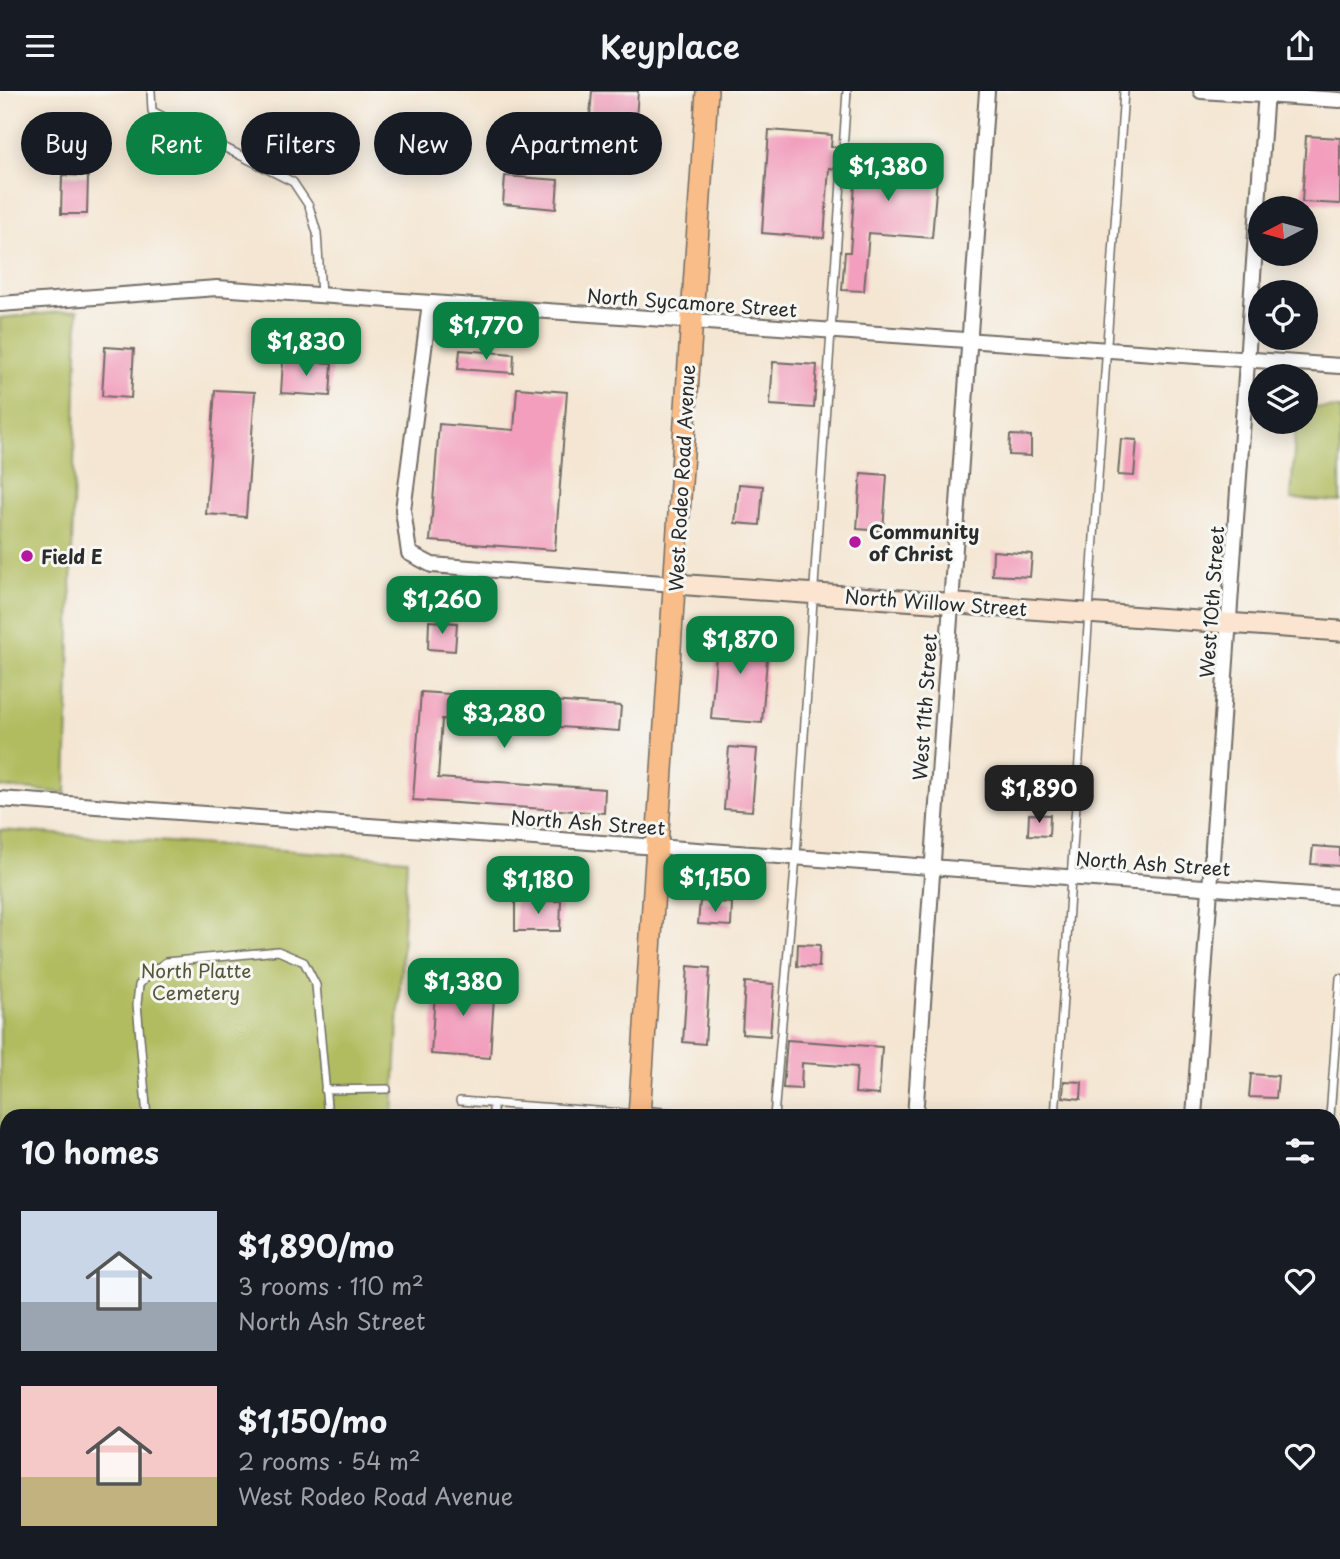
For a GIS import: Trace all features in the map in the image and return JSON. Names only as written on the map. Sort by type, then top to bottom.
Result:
[{"type":"main road","name":"West Rodeo Road Avenue","points":[[639,1109],[706,91]]},
{"type":"main road","name":"North Willow Street","points":[[675,584],[1340,631]]},
{"type":"street","name":"West 11th Street","points":[[916,1109],[987,91]]},
{"type":"street","points":[[1201,91],[1266,93],[1340,100]]},
{"type":"street","name":"West 10th Street","points":[[1195,1109],[1266,93]]},
{"type":"street","name":"North Sycamore Street","points":[[0,304],[217,288],[1340,366]]},
{"type":"street","name":"North Willow Street","points":[[430,303],[402,510],[409,554],[432,565],[675,584]]},
{"type":"street","name":"North Ash Street","points":[[0,799],[132,811],[657,846],[1340,897]]},
{"type":"lane","points":[[151,91],[152,111],[293,182],[309,206],[317,233],[321,295]]},
{"type":"lane","points":[[775,1109],[796,856],[847,91]]},
{"type":"lane","points":[[1056,1109],[1124,91]]},
{"type":"lane","points":[[146,1109],[136,1004],[139,985],[149,974],[166,963],[278,951],[304,962],[316,985],[327,1109]]},
{"type":"lane","points":[[1331,1109],[1340,978]]},
{"type":"lane","points":[[326,1090],[387,1089]]},
{"type":"lane","points":[[460,1101],[566,1109]]},
{"type":"lane","points":[[493,1109],[494,1103]]},
{"type":"green space","points":[[78,310],[66,793],[0,787],[0,318]]},
{"type":"green space","points":[[1318,408],[1340,409],[1340,502],[1291,499],[1295,434],[1318,434]]},
{"type":"green space","name":"North Platte Cemetery","points":[[0,830],[407,859],[393,1109],[0,1109]]},
{"type":"building","points":[[592,91],[638,91],[637,112],[590,112]]},
{"type":"building","points":[[769,130],[832,135],[831,147],[837,147],[836,169],[829,168],[824,238],[762,233]]},
{"type":"building","points":[[1306,136],[1340,138],[1340,204],[1318,203],[1318,196],[1302,196]]},
{"type":"building","points":[[849,148],[939,155],[932,238],[869,233],[864,291],[842,290],[845,252],[850,252],[856,170],[848,170]]},
{"type":"building","points":[[62,175],[88,176],[87,214],[61,214]]},
{"type":"building","points":[[505,176],[558,180],[556,209],[503,204]]},
{"type":"building","points":[[105,347],[134,349],[131,398],[102,396]]},
{"type":"building","points":[[460,350],[514,354],[513,373],[458,369]]},
{"type":"building","points":[[283,360],[332,363],[330,396],[281,393]]},
{"type":"building","points":[[773,362],[817,365],[814,408],[770,405]]},
{"type":"building","points":[[517,388],[567,392],[555,550],[430,541],[439,424],[514,430]]},
{"type":"building","points":[[215,390],[255,392],[246,517],[206,514]]},
{"type":"building","points":[[1010,435],[1031,436],[1031,456],[1009,455]]},
{"type":"building","points":[[1121,439],[1137,440],[1134,476],[1118,475]]},
{"type":"building","points":[[861,473],[887,475],[883,531],[857,529]]},
{"type":"building","points":[[739,484],[763,486],[760,525],[735,523]]},
{"type":"building","points":[[993,551],[1032,554],[1030,577],[992,575]]},
{"type":"building","points":[[397,588],[423,590],[422,604],[396,602]]},
{"type":"building","points":[[429,621],[457,623],[455,651],[428,649]]},
{"type":"building","points":[[718,629],[769,633],[762,723],[711,719]]},
{"type":"building","points":[[421,692],[621,706],[619,731],[442,719],[438,778],[605,789],[604,813],[413,800]]},
{"type":"building","points":[[729,747],[757,749],[752,811],[724,809]]},
{"type":"building","points":[[1029,814],[1050,815],[1049,836],[1028,835]]},
{"type":"building","points":[[1313,846],[1340,848],[1340,866],[1311,864]]},
{"type":"building","points":[[515,901],[561,901],[560,931],[515,931]]},
{"type":"building","points":[[700,901],[732,903],[731,926],[698,924]]},
{"type":"building","points":[[798,944],[820,945],[819,967],[797,966]]},
{"type":"building","points":[[688,966],[710,968],[705,1044],[683,1042]]},
{"type":"building","points":[[436,977],[495,981],[490,1058],[431,1054]]},
{"type":"building","points":[[745,982],[774,984],[770,1036],[742,1034]]},
{"type":"building","points":[[787,1040],[882,1047],[879,1095],[855,1093],[857,1067],[802,1063],[801,1089],[783,1088]]},
{"type":"building","points":[[1251,1074],[1278,1076],[1276,1098],[1249,1097]]},
{"type":"building","points":[[1064,1081],[1082,1082],[1081,1099],[1063,1097]]},
{"type":"place","name":"Community of Christ","points":[[855,542]]},
{"type":"place","name":"Field E","points":[[27,556]]}]
